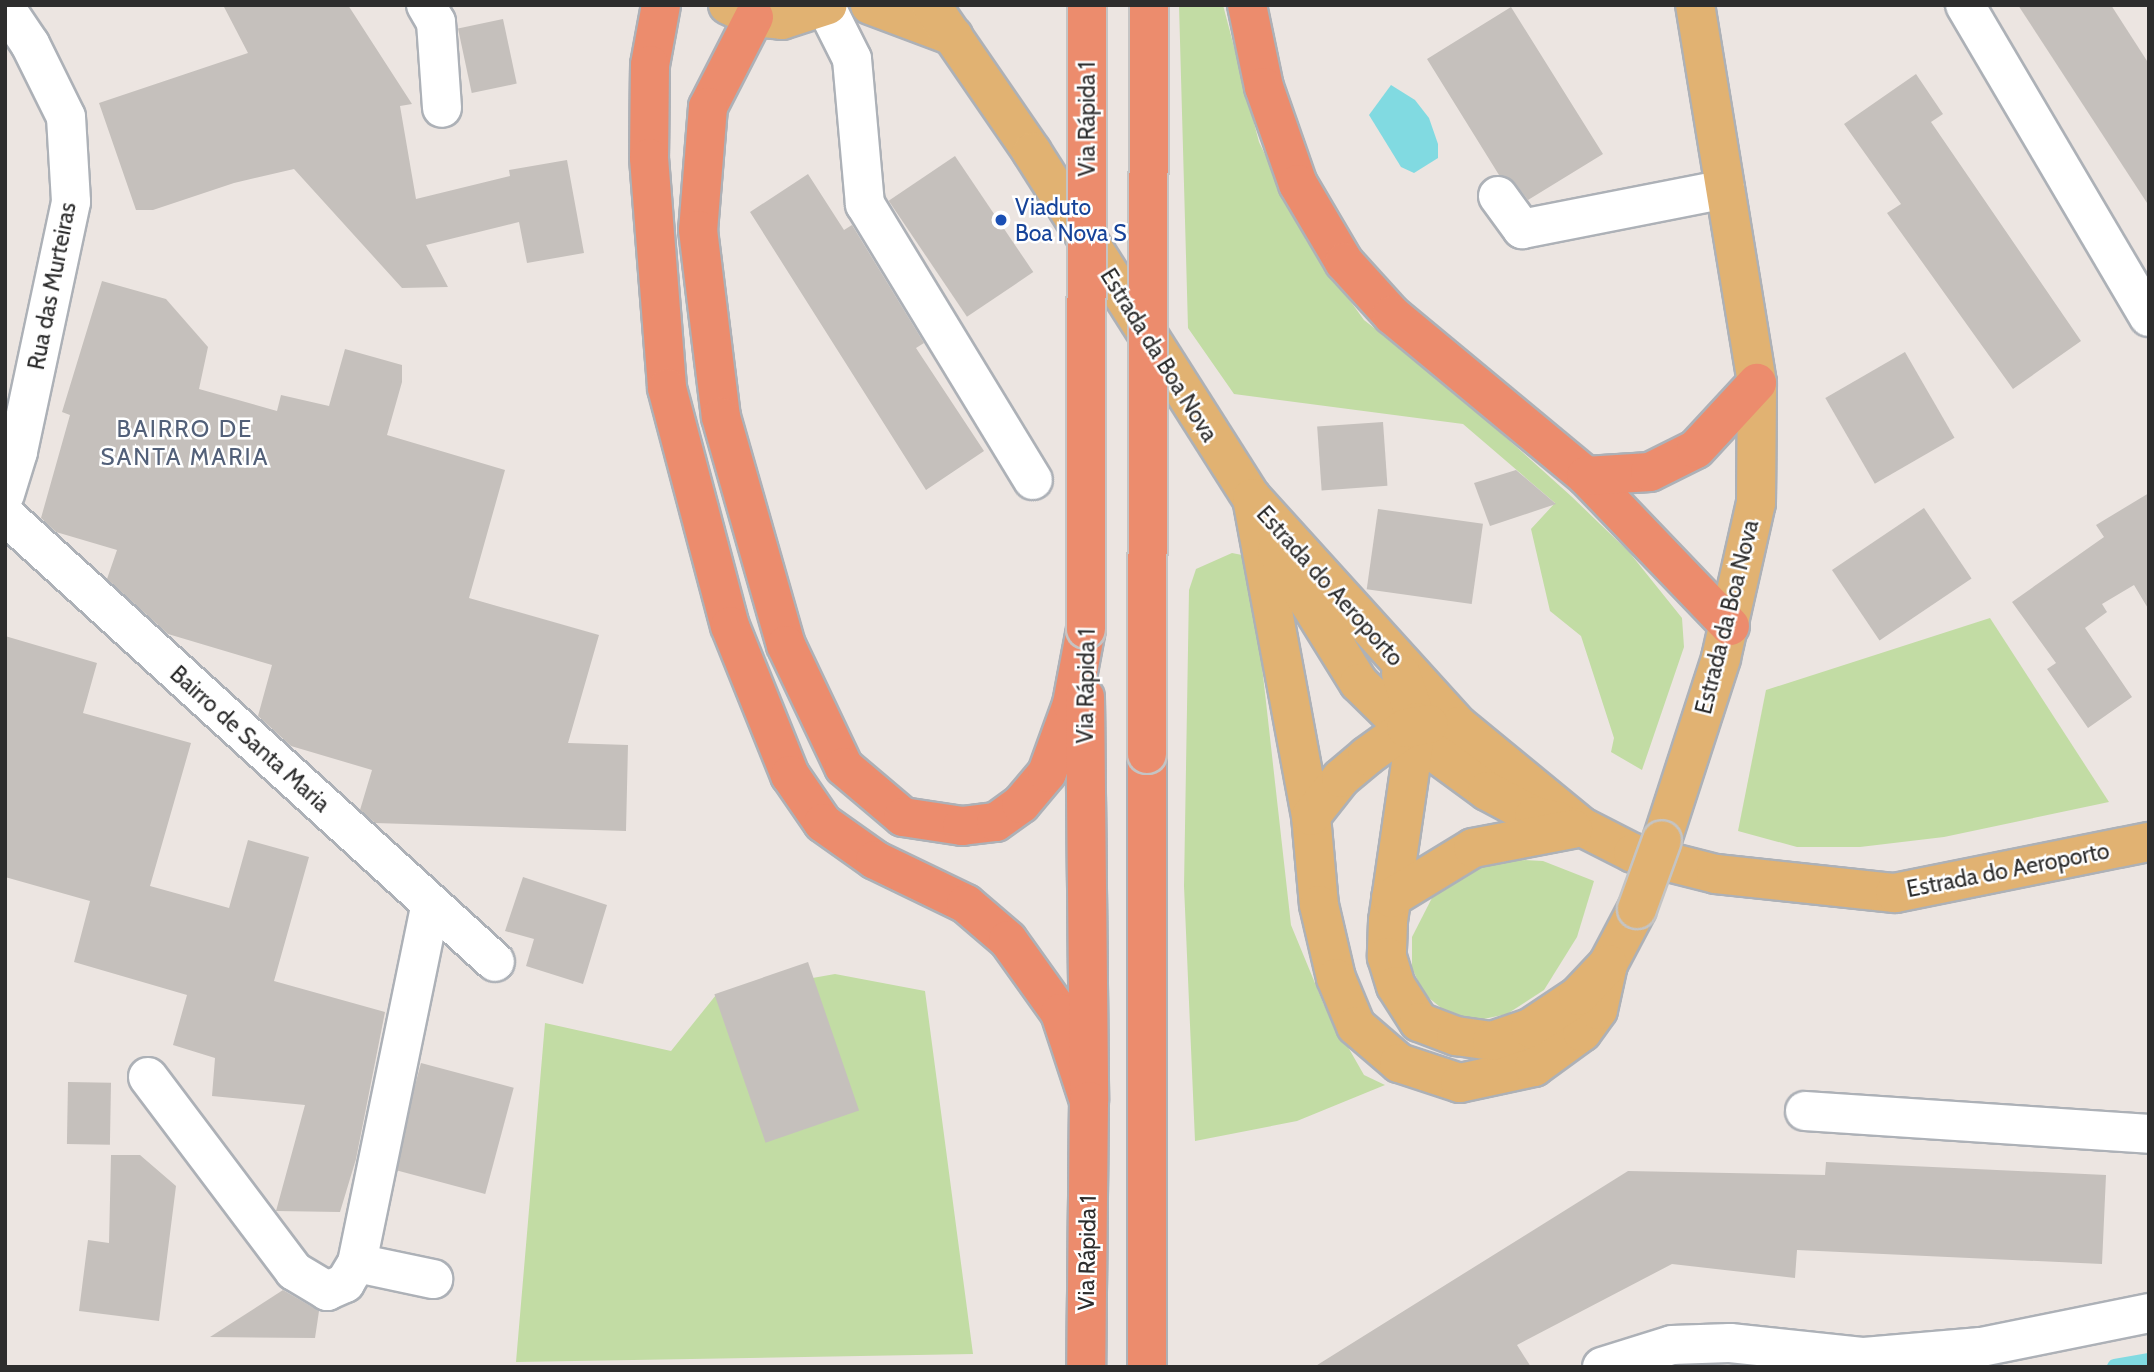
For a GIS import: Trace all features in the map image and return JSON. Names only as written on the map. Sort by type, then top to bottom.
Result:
[{"type":"highway","name":"Via Rápida 1","points":[[1086,1367],[1089,1101],[1078,708],[1087,629],[1087,5]]},
{"type":"highway","points":[[1147,1367],[1150,5]]},
{"type":"highway","points":[[1247,5],[1264,87],[1298,184],[1344,262],[1392,315],[1586,476],[1725,642]]},
{"type":"highway","points":[[661,6],[650,65],[649,158],[667,388],[730,626],[790,775],[824,823],[875,860],[966,904],[1007,940],[1060,1013],[1089,1101]]},
{"type":"highway","points":[[739,23],[708,107],[698,230],[720,417],[786,645],[844,767],[903,817],[962,826],[996,822],[1021,804],[1047,773],[1078,708]]},
{"type":"highway","points":[[1586,476],[1650,472],[1696,449],[1757,383]]},
{"type":"main road","points":[[870,5],[953,36]]},
{"type":"main road","name":"Estrada da Boa Nova","points":[[931,5],[1252,498],[1311,816],[1319,905],[1336,978],[1356,1026],[1399,1063],[1460,1083],[1534,1067],[1582,1032],[1598,1010],[1608,964]]},
{"type":"main road","name":"Estrada da Boa Nova","points":[[1413,730],[1391,898],[1387,957],[1396,986],[1419,1022],[1456,1036],[1492,1041],[1530,1028],[1578,996],[1608,964],[1637,909],[1725,642],[1756,503],[1757,383],[1695,5]]},
{"type":"main road","points":[[739,23],[782,20],[827,6]]},
{"type":"main road","name":"Estrada do Aeroporto","points":[[1252,498],[1395,659],[1459,726],[1582,827],[1633,853],[1716,874],[1895,893],[2149,842]]},
{"type":"main road","name":"Estrada do Aeroporto","points":[[1252,498],[1314,614],[1359,683],[1487,790],[1534,816],[1582,827]]},
{"type":"main road","points":[[1395,659],[1413,730]]},
{"type":"main road","points":[[1311,816],[1341,778],[1413,730],[1459,726]]},
{"type":"main road","points":[[1391,898],[1473,848],[1582,827]]},
{"type":"street","points":[[426,5],[436,22],[442,108]]},
{"type":"street","points":[[1965,5],[2149,317]]},
{"type":"street","points":[[827,6],[852,60],[865,204],[1032,480]]},
{"type":"street","name":"Rua das Murteiras","points":[[5,7],[30,44],[66,117],[71,202],[16,462],[5,494]]},
{"type":"street","points":[[1498,196],[1522,229],[1725,188]]},
{"type":"street","name":"Bairro de Santa Maria","points":[[5,515],[495,962]]},
{"type":"street","points":[[148,1077],[294,1271],[327,1290],[345,1283],[357,1263],[431,904]]},
{"type":"street","points":[[1805,1111],[2149,1134]]},
{"type":"street","points":[[357,1263],[433,1279]]},
{"type":"street","points":[[1602,1367],[1672,1345],[1730,1343],[1864,1357],[1981,1347],[2149,1312]]},
{"type":"green space","points":[[1179,5],[1223,5],[1259,142],[1306,240],[1364,320],[1454,391],[1571,496],[1629,552],[1682,618],[1684,647],[1642,770],[1611,752],[1614,738],[1581,636],[1550,611],[1531,529],[1555,503],[1463,424],[1234,394],[1188,328]]},
{"type":"green space","points":[[1232,553],[1242,555],[1251,568],[1291,925],[1324,1005],[1364,1075],[1385,1085],[1297,1121],[1195,1141],[1184,886],[1189,590],[1196,569]]},
{"type":"green space","points":[[1990,618],[2109,802],[1944,837],[1860,847],[1797,847],[1738,831],[1766,690]]},
{"type":"green space","points":[[1482,858],[1543,861],[1594,881],[1577,937],[1544,990],[1507,1014],[1479,1020],[1450,1015],[1424,994],[1412,968],[1412,937],[1435,892]]},
{"type":"green space","points":[[835,974],[925,991],[973,1354],[516,1362],[545,1023],[671,1051],[716,995]]},
{"type":"water","points":[[1391,85],[1415,100],[1429,118],[1438,144],[1438,158],[1414,173],[1401,167],[1369,115]]},
{"type":"building","points":[[223,5],[348,5],[412,104],[400,106],[416,199],[510,176],[509,170],[567,160],[584,253],[527,263],[519,222],[426,245],[448,287],[402,288],[294,169],[234,183],[153,210],[136,210],[99,103],[248,53]]},
{"type":"building","points":[[2018,5],[2111,5],[2149,64],[2149,206]]},
{"type":"building","points":[[1511,7],[1603,154],[1528,200],[1515,183],[1499,175],[1427,59]]},
{"type":"building","points":[[503,19],[517,84],[472,93],[458,29]]},
{"type":"building","points":[[1916,74],[1943,114],[1931,122],[2081,341],[2013,389],[1887,213],[1901,204],[1844,124]]},
{"type":"building","points":[[955,156],[1033,272],[967,317],[889,201]]},
{"type":"building","points":[[808,174],[844,230],[852,225],[924,343],[916,348],[984,451],[926,490],[750,212]]},
{"type":"building","points":[[102,281],[166,299],[208,347],[199,389],[277,411],[281,395],[329,406],[345,349],[402,365],[402,382],[387,435],[505,470],[469,598],[599,635],[568,743],[628,745],[626,831],[375,823],[360,810],[372,770],[291,746],[258,716],[272,665],[168,634],[107,579],[117,550],[56,532],[41,518],[70,415],[62,412]]},
{"type":"building","points":[[1905,352],[1954,438],[1875,484],[1825,398]]},
{"type":"building","points":[[1383,422],[1387,486],[1322,490],[1317,427]]},
{"type":"building","points":[[1516,470],[1556,504],[1490,526],[1474,483]]},
{"type":"building","points":[[2149,493],[2149,610],[2134,585],[2102,604],[2107,612],[2085,628],[2132,697],[2088,728],[2047,669],[2056,663],[2012,602],[2104,537],[2096,525]]},
{"type":"building","points":[[1924,508],[1972,578],[1880,641],[1832,570]]},
{"type":"building","points":[[1378,509],[1483,524],[1472,604],[1367,589]]},
{"type":"building","points":[[5,636],[97,663],[83,713],[191,743],[150,886],[229,908],[248,840],[309,857],[274,981],[385,1012],[356,1159],[340,1212],[276,1211],[305,1105],[212,1096],[215,1058],[173,1045],[187,995],[74,962],[90,901],[5,877]]},
{"type":"building","points":[[523,877],[607,905],[583,984],[526,966],[534,939],[505,931]]},
{"type":"building","points":[[808,962],[859,1110],[766,1143],[714,994]]},
{"type":"building","points":[[421,1063],[514,1088],[485,1194],[393,1169]]},
{"type":"building","points":[[68,1082],[111,1083],[110,1145],[67,1144]]},
{"type":"building","points":[[111,1155],[140,1155],[176,1186],[159,1321],[79,1311],[88,1240],[109,1243]]},
{"type":"building","points":[[1826,1162],[2106,1175],[2102,1264],[1797,1250],[1795,1278],[1672,1264],[1517,1345],[1531,1367],[1314,1367],[1628,1171],[1825,1175]]},
{"type":"building","points":[[283,1290],[319,1311],[315,1338],[210,1337]]},
{"type":"waterway","points":[[2115,1367],[2149,1361]]},
{"type":"place","name":"Viaduto Boa Nova S","points":[[1001,220]]},
{"type":"district","name":"BAIRRO DE SANTA MARIA","points":[[185,443]]}]
